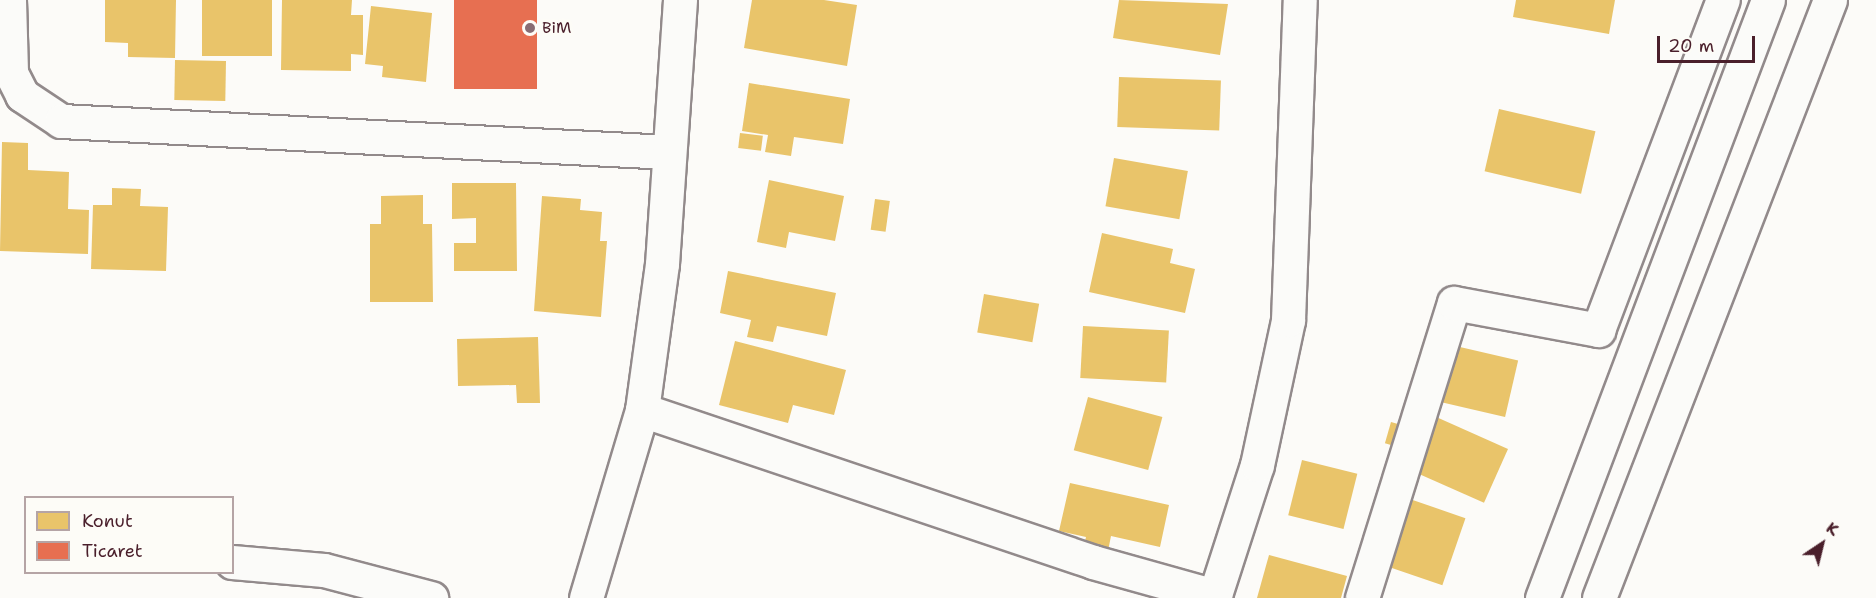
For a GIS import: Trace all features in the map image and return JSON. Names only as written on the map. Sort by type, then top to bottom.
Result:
[{"type":"street","points":[[9,0],[11,73],[22,95],[61,121],[669,152]]},
{"type":"street","points":[[586,598],[642,410],[662,264],[680,0]]},
{"type":"street","points":[[642,410],[1093,562],[1215,597],[1257,465],[1288,320],[1300,0]]},
{"type":"street","points":[[1362,598],[1455,303],[1598,330],[1723,0]]},
{"type":"street","points":[[1542,598],[1768,0]]},
{"type":"street","points":[[1599,598],[1830,0]]},
{"type":"street","points":[[234,562],[324,570],[431,598]]},
{"type":"building: Konut","points":[[105,0],[176,0],[175,58],[128,57],[128,43],[105,42]]},
{"type":"building: Konut","points":[[202,0],[272,0],[272,56],[202,56]]},
{"type":"building: Konut","points":[[282,0],[352,0],[351,15],[363,15],[363,55],[351,54],[351,71],[281,70]]},
{"type":"building: Konut","points":[[752,0],[824,0],[857,5],[847,66],[744,48]]},
{"type":"building: Konut","points":[[1119,0],[1228,4],[1220,55],[1113,38]]},
{"type":"building: Konut","points":[[1516,0],[1615,0],[1609,34],[1513,17]]},
{"type":"building: Konut","points":[[371,6],[432,13],[426,82],[382,77],[383,66],[365,64]]},
{"type":"building: Konut","points":[[175,60],[226,61],[225,101],[174,100]]},
{"type":"building: Konut","points":[[1119,77],[1221,81],[1219,131],[1117,127]]},
{"type":"building: Konut","points":[[749,83],[850,99],[843,144],[794,137],[791,156],[765,152],[768,135],[742,131]]},
{"type":"building: Konut","points":[[1499,109],[1595,131],[1581,194],[1485,171]]},
{"type":"building: Konut","points":[[740,133],[763,136],[761,151],[738,148]]},
{"type":"building: Konut","points":[[2,142],[28,143],[28,170],[69,172],[68,209],[89,210],[88,254],[0,251]]},
{"type":"building: Konut","points":[[1114,158],[1188,171],[1179,219],[1105,206]]},
{"type":"building: Konut","points":[[769,180],[844,196],[835,241],[789,232],[786,248],[757,242]]},
{"type":"building: Konut","points":[[452,183],[516,183],[517,271],[454,271],[454,243],[476,243],[476,218],[452,219]]},
{"type":"building: Konut","points":[[112,188],[141,189],[140,206],[168,207],[166,271],[91,269],[93,205],[112,205]]},
{"type":"building: Konut","points":[[423,195],[423,224],[432,224],[433,302],[370,302],[370,224],[381,224],[381,196]]},
{"type":"building: Konut","points":[[542,196],[581,199],[580,210],[602,212],[600,241],[607,241],[601,317],[534,311]]},
{"type":"building: Konut","points":[[875,199],[890,201],[886,232],[871,230]]},
{"type":"building: Konut","points":[[1102,233],[1173,249],[1170,263],[1195,269],[1185,313],[1089,292]]},
{"type":"building: Konut","points":[[728,271],[836,293],[827,336],[777,326],[773,342],[747,337],[751,320],[720,313]]},
{"type":"building: Konut","points":[[984,294],[1039,304],[1032,342],[977,332]]},
{"type":"building: Konut","points":[[1083,326],[1169,331],[1166,382],[1080,378]]},
{"type":"building: Konut","points":[[538,337],[540,403],[517,403],[516,385],[458,386],[457,339]]},
{"type":"building: Konut","points":[[735,341],[846,370],[834,415],[793,405],[788,423],[719,405]]},
{"type":"building: Konut","points":[[1447,344],[1518,360],[1505,417],[1434,401]]},
{"type":"building: Konut","points":[[1088,397],[1162,417],[1148,470],[1074,450]]},
{"type":"building: Konut","points":[[1434,416],[1508,449],[1484,503],[1410,470]]},
{"type":"building: Konut","points":[[1391,422],[1409,427],[1403,448],[1385,443]]},
{"type":"building: Konut","points":[[1302,460],[1357,474],[1344,529],[1288,515]]},
{"type":"building: Konut","points":[[1070,483],[1169,505],[1160,547],[1111,536],[1107,556],[1083,550],[1086,537],[1059,531]]},
{"type":"building: Konut","points":[[1404,497],[1465,518],[1442,585],[1381,564]]},
{"type":"building: Konut","points":[[1269,555],[1347,576],[1341,598],[1257,598]]},
{"type":"building: Ticaret","points":[[454,0],[537,0],[537,89],[454,89]]},
{"type":"place","name":"BiM","points":[[530,28]]}]
